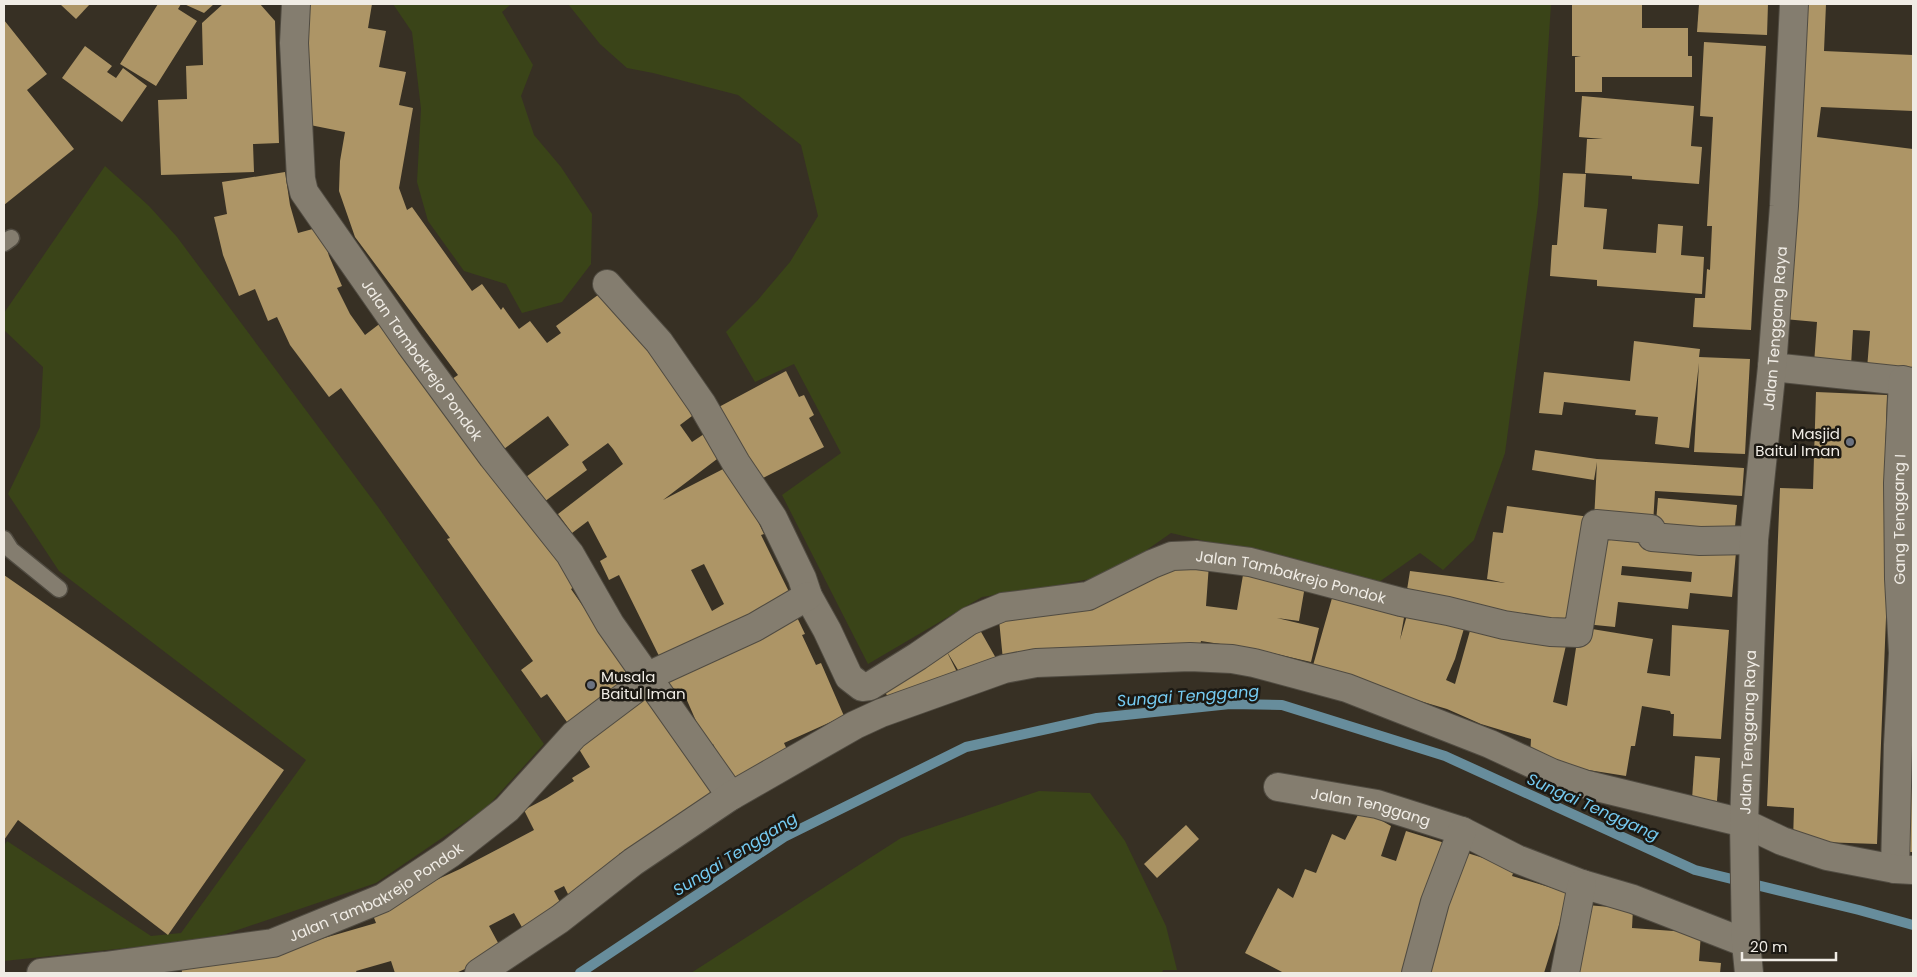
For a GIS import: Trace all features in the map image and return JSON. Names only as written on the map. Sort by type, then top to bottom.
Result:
[{"type":"street","name":"Jalan Tambakrejo Pondok","points":[[296,4],[294,43],[301,179],[304,192],[493,457],[570,554],[610,624],[731,796]]},
{"type":"street","name":"Jalan Tenggang Raya","points":[[1745,935],[1744,828],[1754,540],[1772,367],[1784,206],[1794,4]]},
{"type":"street","name":"Jalan Tambakrejo Pondok","points":[[607,284],[659,342],[702,404],[736,463],[774,518],[802,578],[808,596],[827,630],[849,677],[862,687],[870,686],[918,656],[969,620],[1003,607],[1088,596],[1172,556],[1196,555],[1250,562],[1401,602],[1448,610],[1504,625],[1550,632],[1578,633],[1596,524],[1651,529],[1652,538],[1700,541],[1754,540]]},
{"type":"street","points":[[1772,367],[1908,381]]},
{"type":"street","name":"Gang Tenggang I","points":[[1904,869],[1898,745],[1903,653],[1899,579],[1898,493],[1908,381]]},
{"type":"street","name":"Jalan Tambakrejo Pondok","points":[[41,973],[115,965],[273,943],[383,898],[451,853],[507,809],[574,735],[659,671],[755,627],[808,596]]},
{"type":"street","points":[[479,973],[560,919],[633,862],[731,796],[867,718],[1004,669],[1044,663],[1213,658],[1254,663],[1331,683],[1490,744],[1569,779],[1744,828],[1827,856],[1904,869]]},
{"type":"street","name":"Jalan Tenggang","points":[[1278,787],[1377,804],[1462,831],[1517,859],[1582,884],[1745,935]]},
{"type":"street","points":[[1416,973],[1435,902],[1462,831]]},
{"type":"street","points":[[1565,973],[1570,956],[1582,884]]},
{"type":"street","points":[[1745,935],[1749,973]]},
{"type":"lane","points":[[4,539],[11,550],[59,589]]},
{"type":"green space","points":[[393,4],[511,4],[502,12],[533,65],[521,96],[534,135],[561,167],[592,214],[591,264],[562,302],[522,313],[506,284],[464,271],[428,221],[417,182],[421,109],[412,32]]},
{"type":"green space","points":[[568,4],[1551,4],[1538,205],[1505,453],[1474,540],[1443,570],[1420,553],[1379,582],[1171,533],[1111,575],[982,597],[868,664],[782,495],[841,453],[794,364],[755,382],[726,332],[757,301],[790,262],[818,216],[801,145],[738,95],[627,68],[600,44]]},
{"type":"green space","points":[[105,166],[149,206],[177,237],[378,507],[544,744],[486,808],[376,883],[211,939],[4,961],[4,846],[7,841],[151,936],[181,933],[306,760],[59,571],[8,494],[40,427],[43,367],[4,330],[4,313]]},
{"type":"green space","points":[[1039,791],[1090,793],[1125,841],[1166,926],[1177,970],[1163,970],[1162,973],[691,973],[901,838]]},
{"type":"building","points":[[60,4],[90,4],[76,19]]},
{"type":"building","points":[[158,4],[181,4],[178,9],[197,21],[156,86],[120,64]]},
{"type":"building","points":[[184,4],[214,4],[204,13]]},
{"type":"building","points":[[223,4],[260,4],[275,21],[279,143],[253,144],[254,172],[161,175],[158,100],[187,99],[186,66],[203,65],[202,23]]},
{"type":"building","points":[[312,4],[372,4],[368,28],[386,31],[379,67],[406,72],[399,105],[413,108],[399,188],[407,210],[412,207],[472,291],[482,284],[501,310],[503,307],[519,329],[530,321],[547,343],[561,333],[556,326],[602,292],[632,322],[696,413],[680,425],[692,442],[704,434],[721,456],[663,500],[727,467],[742,489],[764,534],[761,535],[793,600],[664,666],[619,575],[609,580],[600,561],[607,557],[588,521],[572,533],[558,514],[623,464],[613,449],[608,443],[582,462],[587,470],[544,502],[526,477],[569,445],[548,416],[504,449],[452,379],[458,375],[355,237],[339,191],[340,161],[345,132],[305,124],[303,15]],"holes":[[[704,564],[724,604],[712,611],[691,570]]]},
{"type":"building","points":[[1572,4],[1642,4],[1642,28],[1688,28],[1688,56],[1692,56],[1692,77],[1602,77],[1602,92],[1575,92],[1575,57],[1581,56],[1572,56]]},
{"type":"building","points":[[1699,4],[1768,4],[1767,35],[1697,32]]},
{"type":"building","points":[[1803,4],[1826,4],[1824,51],[1913,55],[1913,111],[1821,107],[1817,137],[1913,149],[1913,376],[1867,369],[1870,331],[1853,330],[1851,366],[1814,364],[1817,322],[1784,319]]},
{"type":"building","points":[[4,20],[47,74],[27,90],[74,149],[4,205]]},
{"type":"building","points":[[1704,42],[1766,46],[1751,330],[1693,327],[1695,298],[1705,298],[1707,269],[1710,270],[1712,226],[1707,226],[1713,117],[1700,116]]},
{"type":"building","points":[[85,46],[112,66],[107,72],[116,78],[123,68],[147,86],[122,122],[62,78]]},
{"type":"building","points":[[1582,96],[1694,106],[1691,146],[1702,147],[1699,184],[1632,179],[1632,176],[1585,173],[1587,139],[1603,139],[1579,137]]},
{"type":"building","points":[[285,172],[290,205],[298,233],[320,227],[329,256],[342,286],[337,288],[350,314],[365,335],[382,322],[580,583],[571,589],[612,648],[635,674],[572,729],[547,694],[541,698],[521,670],[533,661],[447,539],[450,538],[341,388],[329,397],[290,345],[277,317],[268,321],[255,289],[239,296],[223,255],[214,217],[227,214],[222,182]]},
{"type":"building","points":[[1563,173],[1586,174],[1584,207],[1607,209],[1603,249],[1656,253],[1658,224],[1683,226],[1681,255],[1704,257],[1702,294],[1597,286],[1597,280],[1550,276],[1552,245],[1557,245]]},
{"type":"building","points":[[1634,341],[1700,349],[1699,357],[1750,359],[1745,454],[1694,452],[1699,363],[1689,448],[1655,444],[1658,417],[1635,415],[1636,410],[1564,402],[1562,415],[1539,413],[1544,372],[1630,381]]},
{"type":"building","points":[[786,371],[799,397],[804,395],[814,415],[809,418],[824,447],[755,482],[717,408]]},
{"type":"building","points":[[1816,392],[1887,395],[1884,492],[1891,492],[1877,844],[1793,841],[1794,808],[1767,806],[1780,488],[1813,489]]},
{"type":"building","points":[[1535,450],[1597,459],[1744,468],[1742,496],[1655,491],[1653,524],[1594,521],[1597,462],[1594,480],[1532,470]]},
{"type":"building","points":[[1658,498],[1737,505],[1734,538],[1655,534]]},
{"type":"building","points":[[1912,505],[1913,852],[1902,852]]},
{"type":"building","points":[[1507,506],[1590,517],[1574,628],[1406,596],[1410,571],[1505,583],[1487,579],[1493,532],[1503,533]]},
{"type":"building","points":[[1599,532],[1625,535],[1624,541],[1736,552],[1732,597],[1690,593],[1688,609],[1618,602],[1615,627],[1585,624]],"holes":[[[1622,566],[1692,572],[1691,582],[1621,575]]]},
{"type":"building","points":[[1209,564],[1206,606],[1237,610],[1243,575],[1305,586],[1299,621],[1277,618],[1319,628],[1311,662],[1259,650],[1201,641],[1200,646],[1003,660],[999,620],[1059,614],[1058,607],[1144,570]]},
{"type":"building","points":[[4,575],[284,770],[168,935],[18,820],[4,840]]},
{"type":"building","points":[[1334,591],[1405,612],[1400,640],[1409,608],[1465,625],[1455,659],[1446,680],[1455,684],[1473,620],[1567,641],[1553,702],[1567,706],[1578,635],[1592,629],[1653,639],[1647,673],[1670,676],[1672,625],[1729,630],[1721,739],[1673,736],[1674,714],[1671,714],[1670,711],[1642,706],[1635,746],[1631,746],[1626,776],[1557,765],[1530,757],[1531,739],[1481,724],[1447,709],[1312,669]]},
{"type":"building","points":[[795,613],[805,634],[802,635],[816,665],[821,663],[844,716],[784,743],[789,754],[729,780],[713,744],[707,746],[682,689],[673,693],[663,671]]},
{"type":"building","points":[[976,623],[997,660],[964,680],[946,650],[957,672],[890,702],[881,683]]},
{"type":"building","points":[[648,694],[715,794],[619,854],[624,861],[570,898],[564,886],[554,891],[563,908],[523,929],[514,913],[489,926],[503,952],[456,973],[395,973],[391,961],[356,971],[357,973],[182,973],[181,962],[307,943],[376,923],[371,910],[460,869],[534,830],[524,810],[574,781],[572,778],[590,767],[574,741]]},
{"type":"building","points":[[1695,756],[1720,758],[1717,801],[1692,799]]},
{"type":"building","points":[[1361,809],[1391,826],[1381,856],[1396,861],[1406,831],[1448,844],[1408,973],[1284,973],[1245,953],[1278,888],[1293,898],[1305,869],[1316,873],[1332,834],[1345,840]]},
{"type":"building","points":[[1186,825],[1199,839],[1157,878],[1144,864]]},
{"type":"building","points":[[1461,851],[1515,868],[1512,876],[1569,893],[1544,973],[1424,973]]},
{"type":"building","points":[[1587,905],[1633,909],[1632,928],[1701,933],[1699,961],[1721,963],[1720,973],[1572,973]]},
{"type":"waterway","name":"Sungai Tenggang","points":[[580,973],[784,837],[966,747],[1097,718],[1230,704],[1282,705],[1445,756],[1695,870],[1913,925]]},
{"type":"place","name":"Masjid Baitul Iman","points":[[1850,442]]},
{"type":"place","name":"Musala Baitul Iman","points":[[591,685]]}]
